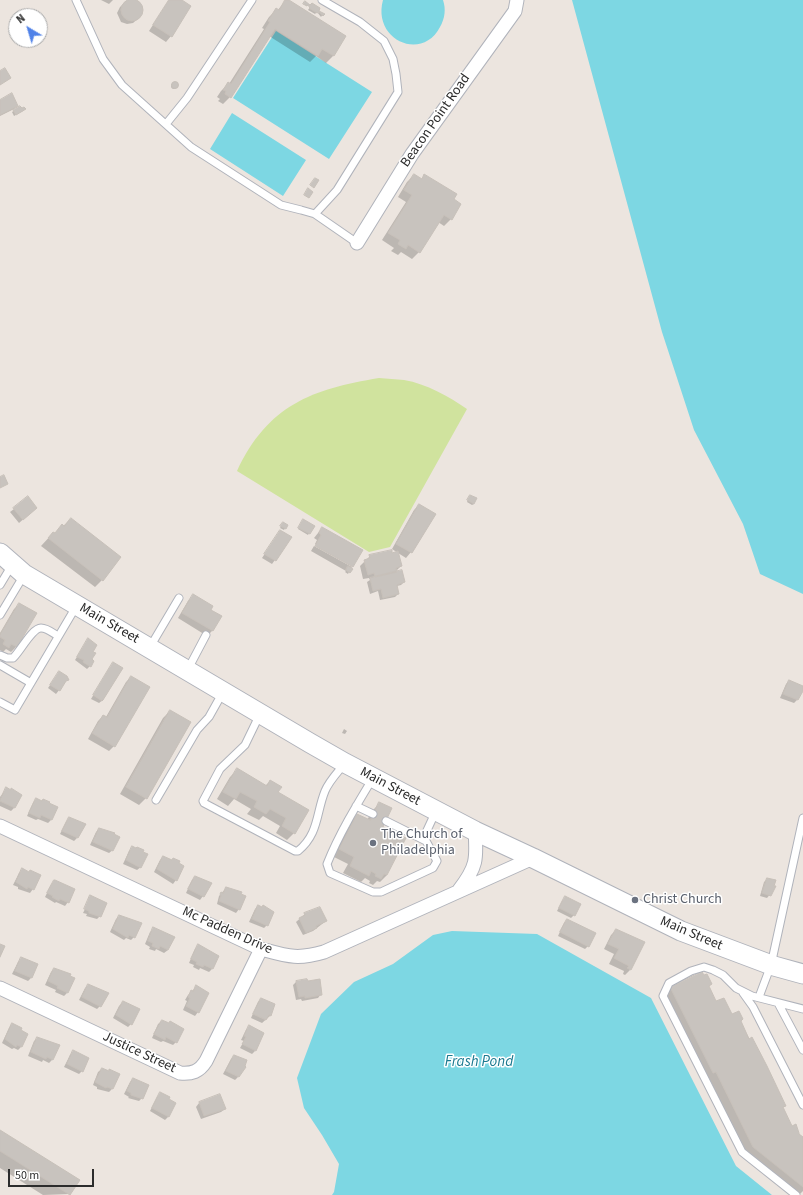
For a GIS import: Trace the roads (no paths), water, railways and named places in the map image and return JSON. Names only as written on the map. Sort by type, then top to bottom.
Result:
[{"type":"main road","name":"Main Street","points":[[12,564],[77,605],[150,647],[187,671],[260,714],[345,763],[475,832],[533,858],[681,931],[770,965],[803,974]]},
{"type":"street","name":"Beacon Point Road","points":[[357,243],[412,154],[515,11],[517,0]]},
{"type":"street","name":"Mc Padden Drive","points":[[0,826],[261,949],[290,956],[309,956],[324,952],[533,858]]},
{"type":"street","name":"Mc Padden Drive","points":[[458,891],[473,871],[476,848],[475,832]]},
{"type":"street","name":"Justice Street","points":[[0,988],[180,1073],[192,1073],[198,1071],[206,1061],[261,949]]},
{"type":"lane","points":[[76,0],[103,59],[122,85],[191,147],[281,205],[315,214],[357,243]]},
{"type":"lane","points":[[166,124],[187,98],[252,0]]},
{"type":"lane","points":[[315,214],[337,190],[398,92],[393,59],[384,41],[360,22],[322,0]]},
{"type":"lane","points":[[0,585],[12,564]]},
{"type":"lane","points":[[0,615],[12,564]]},
{"type":"lane","points":[[150,647],[179,598]]},
{"type":"lane","points":[[0,702],[15,710],[77,605]]},
{"type":"lane","points":[[0,655],[7,658],[13,658],[19,653],[32,632],[38,628],[42,628],[58,636]]},
{"type":"lane","points":[[187,671],[206,635]]},
{"type":"lane","points":[[0,665],[31,683]]},
{"type":"lane","points":[[156,800],[197,730],[209,717],[223,692]]},
{"type":"lane","points":[[260,714],[245,745],[220,769],[203,801],[204,803],[296,851],[310,836],[315,828],[325,791],[345,763]]},
{"type":"lane","points":[[374,778],[356,806],[334,848],[327,864],[330,873],[373,892],[381,892],[433,868],[437,860],[426,841],[386,821]]},
{"type":"lane","points":[[356,806],[373,814]]},
{"type":"lane","points":[[423,840],[436,811]]},
{"type":"lane","points":[[759,998],[770,965],[803,818]]},
{"type":"lane","points":[[796,1195],[742,1152],[663,996],[670,983],[691,971],[704,967],[723,975],[736,988],[752,996],[803,1009]]},
{"type":"lane","points":[[740,990],[753,1007],[803,1105]]},
{"type":"lane","points":[[778,1003],[803,1050]]},
{"type":"water","points":[[383,0],[443,0],[445,10],[444,17],[440,27],[432,38],[422,43],[411,44],[401,42],[391,35],[385,26],[382,14]]},
{"type":"water","points":[[572,0],[803,0],[803,594],[760,574],[743,524],[694,430],[662,332]]},
{"type":"water","points":[[276,31],[372,92],[329,159],[233,98]]},
{"type":"water","points":[[232,113],[306,160],[283,196],[210,149]]},
{"type":"water","name":"Frash Pond","points":[[452,931],[537,934],[651,998],[736,1166],[772,1195],[332,1195],[334,1192],[339,1164],[304,1108],[297,1078],[321,1014],[354,982],[393,964],[433,935]]},
{"type":"place","name":"The Church of Philadelphia","points":[[373,843]]},
{"type":"place","name":"Christ Church","points":[[635,900]]}]
